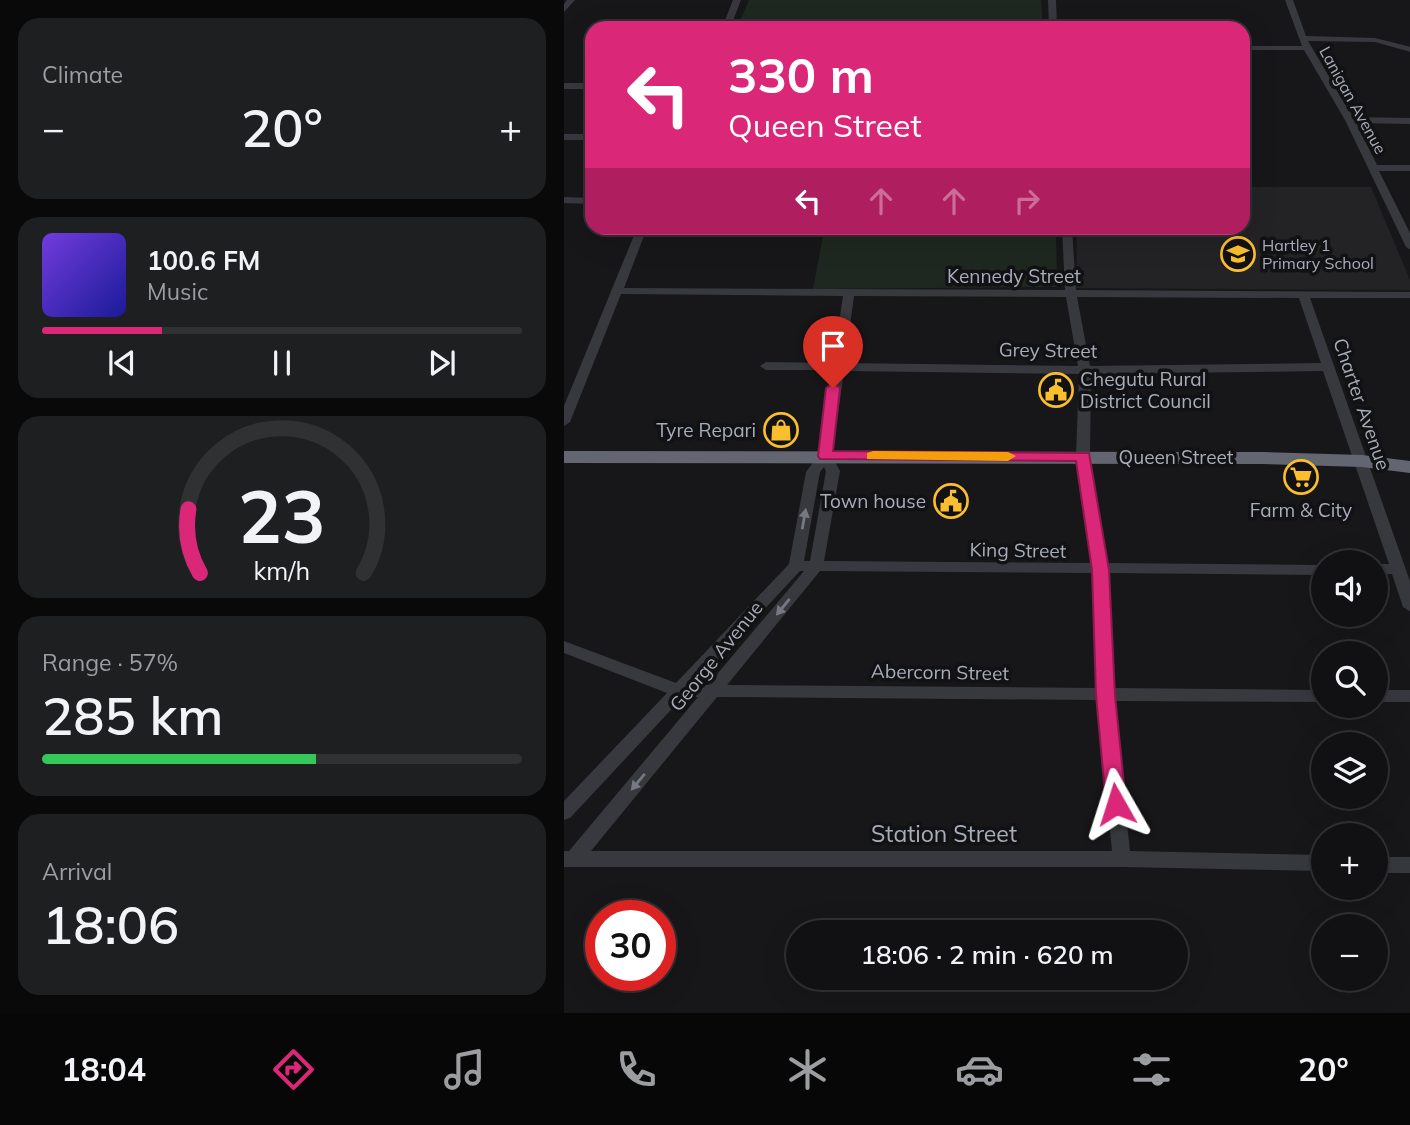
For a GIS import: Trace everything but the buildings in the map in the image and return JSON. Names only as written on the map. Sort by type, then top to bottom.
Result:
[{"type":"highway","name":"Queen Street","points":[[564,457],[1083,456],[1362,461],[1410,467]]},
{"type":"street","points":[[564,10],[571,0]]},
{"type":"street","points":[[729,21],[737,0]]},
{"type":"street","points":[[1052,0],[1053,21]]},
{"type":"street","name":"Lanigan Avenue","points":[[1289,0],[1305,43],[1350,120],[1410,247]]},
{"type":"street","points":[[1250,47],[1357,38],[1410,50]]},
{"type":"street","points":[[564,86],[585,86]]},
{"type":"street","points":[[1350,120],[1410,121]]},
{"type":"street","points":[[564,137],[585,137]]},
{"type":"street","name":"Lanigan Avenue","points":[[1372,168],[1410,168]]},
{"type":"street","points":[[564,200],[585,201]]},
{"type":"street","points":[[564,422],[639,235]]},
{"type":"street","points":[[1067,235],[1071,293],[1085,370],[1083,456],[1101,570],[1105,695],[1122,859]]},
{"type":"street","name":"Kennedy Street","points":[[618,291],[1410,295]]},
{"type":"street","name":"George Avenue","points":[[564,813],[796,566],[813,472],[825,456],[836,365],[849,293]]},
{"type":"street","name":"Charter Avenue","points":[[1303,294],[1410,607]]},
{"type":"street","name":"Grey Street","points":[[766,366],[1085,370],[1329,367]]},
{"type":"street","name":"George Avenue","points":[[569,859],[715,691],[817,566],[833,471],[825,456]]},
{"type":"street","name":"King Street","points":[[796,566],[1311,570]]},
{"type":"street","points":[[1388,569],[1398,569]]},
{"type":"street","name":"Abercorn Street","points":[[564,647],[679,691],[1311,696]]},
{"type":"street","points":[[1388,696],[1410,696]]},
{"type":"street","name":"Station Street","points":[[569,859],[1122,859],[1311,863]]},
{"type":"street","points":[[1388,864],[1410,865]]},
{"type":"shaded area","points":[[749,0],[1041,0],[1042,21],[740,21]]},
{"type":"shaded area","name":"Hartley 1 Primary School","points":[[1250,187],[1371,187],[1410,280],[1410,290],[1076,288],[1077,235],[1250,235]]},
{"type":"shaded area","points":[[767,235],[1056,235],[1057,287],[813,289],[823,236]]},
{"type":"slow traffic","points":[[873,456],[1008,456]]},
{"type":"place","name":"Hartley 1 Primary School","points":[[1238,254]]},
{"type":"place","name":"Chegutu Rural District Council","points":[[1056,390]]},
{"type":"place","name":"Tyre Repari","points":[[781,430]]},
{"type":"place","name":"Farm & City","points":[[1301,477]]},
{"type":"place","name":"Town house","points":[[951,501]]},
{"type":"route","points":[[833,388],[825,456],[1083,456],[1101,570],[1105,695],[1116,804]]}]
